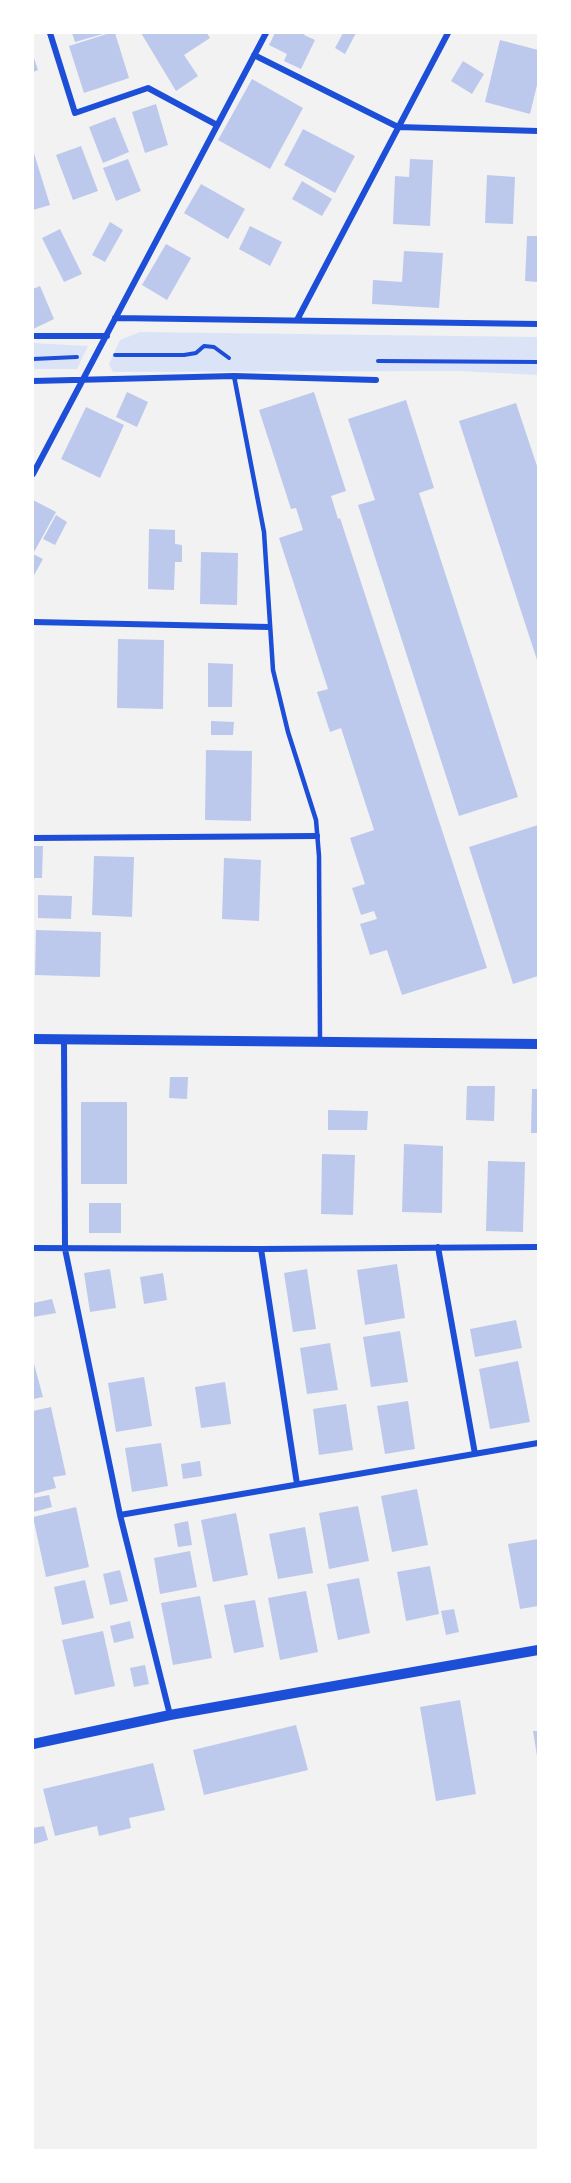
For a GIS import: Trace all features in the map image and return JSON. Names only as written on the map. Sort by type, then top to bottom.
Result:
[{"type":"street","points":[[50,33],[75,112],[148,88],[217,125]]},
{"type":"street","points":[[33,474],[266,33]]},
{"type":"street","points":[[297,320],[448,33]]},
{"type":"street","points":[[254,55],[398,127],[538,131]]},
{"type":"street","points":[[115,318],[538,324]]},
{"type":"street","points":[[33,336],[106,336]]},
{"type":"street","points":[[33,381],[234,376],[376,380]]},
{"type":"street","points":[[33,622],[269,627]]},
{"type":"street","points":[[33,838],[317,836]]},
{"type":"street","points":[[33,1040],[538,1044]]},
{"type":"street","points":[[64,1040],[65,1249],[120,1515],[170,1715]]},
{"type":"street","points":[[438,1247],[475,1454]]},
{"type":"street","points":[[33,1248],[261,1250],[538,1247]]},
{"type":"street","points":[[261,1250],[297,1484]]},
{"type":"street","points":[[120,1515],[538,1443]]},
{"type":"street","points":[[33,1744],[170,1715],[538,1650]]},
{"type":"lane","points":[[234,376],[264,532],[273,670],[288,732],[316,820],[319,856],[320,1042]]},
{"type":"shaded area","points":[[140,332],[538,337],[538,375],[458,371],[113,372],[109,364],[120,340]]},
{"type":"shaded area","points":[[33,343],[88,346],[77,369],[33,369]]},
{"type":"building","points":[[72,33],[103,33],[103,34],[75,42]]},
{"type":"building","points":[[115,33],[129,78],[84,93],[69,46]]},
{"type":"building","points":[[141,33],[207,33],[210,38],[184,55],[198,76],[176,91]]},
{"type":"building","points":[[275,33],[305,33],[304,35],[315,40],[301,69],[284,61],[287,54],[269,45]]},
{"type":"building","points":[[343,33],[356,33],[345,54],[335,48]]},
{"type":"building","points":[[500,40],[538,50],[538,81],[530,114],[485,102]]},
{"type":"building","points":[[33,55],[38,70],[33,72]]},
{"type":"building","points":[[463,61],[484,74],[472,94],[451,81]]},
{"type":"building","points":[[252,79],[303,108],[270,169],[218,140]]},
{"type":"building","points":[[156,104],[168,145],[145,153],[132,112]]},
{"type":"building","points":[[115,117],[129,152],[103,163],[89,127]]},
{"type":"building","points":[[303,129],[355,156],[335,193],[284,165]]},
{"type":"building","points":[[81,146],[98,191],[73,200],[56,155]]},
{"type":"building","points":[[33,150],[50,205],[33,210]]},
{"type":"building","points":[[128,159],[141,191],[116,201],[103,168]]},
{"type":"building","points":[[410,159],[433,160],[430,226],[393,224],[395,176],[409,177]]},
{"type":"building","points":[[487,175],[515,177],[513,224],[485,223]]},
{"type":"building","points":[[302,181],[332,199],[322,216],[292,199]]},
{"type":"building","points":[[201,184],[245,209],[228,239],[184,213]]},
{"type":"building","points":[[110,222],[123,230],[105,262],[92,255]]},
{"type":"building","points":[[250,226],[282,242],[270,266],[239,249]]},
{"type":"building","points":[[60,229],[82,274],[64,282],[42,238]]},
{"type":"building","points":[[527,236],[538,236],[538,282],[525,281]]},
{"type":"building","points":[[166,244],[191,258],[167,300],[142,285]]},
{"type":"building","points":[[404,251],[443,253],[439,308],[372,304],[373,280],[402,282]]},
{"type":"building","points":[[40,286],[54,319],[33,329],[33,289]]},
{"type":"building","points":[[127,392],[148,402],[137,427],[116,417]]},
{"type":"building","points":[[314,392],[346,491],[331,496],[487,968],[402,995],[387,950],[370,955],[360,924],[377,919],[374,911],[361,915],[352,888],[365,884],[350,838],[374,830],[341,728],[330,732],[317,692],[328,689],[279,538],[303,530],[296,508],[291,509],[259,410]]},
{"type":"building","points":[[406,400],[434,488],[419,493],[518,797],[459,816],[358,505],[375,500],[348,419]]},
{"type":"building","points":[[516,403],[538,469],[538,663],[459,421]]},
{"type":"building","points":[[86,407],[124,425],[100,478],[61,459]]},
{"type":"building","points":[[33,500],[56,512],[33,554]]},
{"type":"building","points":[[56,515],[67,522],[55,545],[43,539]]},
{"type":"building","points":[[149,529],[175,530],[175,544],[182,545],[182,562],[175,562],[174,590],[148,589]]},
{"type":"building","points":[[201,552],[238,553],[237,605],[200,604]]},
{"type":"building","points":[[33,554],[43,559],[33,577]]},
{"type":"building","points":[[118,639],[164,640],[163,709],[117,708]]},
{"type":"building","points":[[208,663],[233,664],[232,707],[208,707]]},
{"type":"building","points":[[211,721],[234,722],[233,735],[211,735]]},
{"type":"building","points":[[206,750],[252,751],[251,821],[205,820]]},
{"type":"building","points":[[538,825],[538,976],[513,984],[469,847]]},
{"type":"building","points":[[33,846],[43,846],[42,878],[33,878]]},
{"type":"building","points":[[94,856],[134,857],[132,917],[92,915]]},
{"type":"building","points":[[224,858],[261,860],[259,921],[222,919]]},
{"type":"building","points":[[38,895],[72,896],[71,919],[38,918]]},
{"type":"building","points":[[36,930],[101,932],[100,977],[35,975]]},
{"type":"building","points":[[170,1077],[188,1077],[187,1099],[169,1098]]},
{"type":"building","points":[[467,1086],[495,1086],[494,1121],[466,1120]]},
{"type":"building","points":[[532,1089],[538,1089],[538,1133],[531,1133]]},
{"type":"building","points":[[81,1102],[127,1102],[127,1184],[81,1184]]},
{"type":"building","points":[[328,1110],[368,1111],[367,1130],[328,1130]]},
{"type":"building","points":[[404,1144],[443,1146],[442,1213],[402,1212]]},
{"type":"building","points":[[322,1154],[355,1155],[353,1215],[321,1214]]},
{"type":"building","points":[[488,1161],[525,1162],[523,1232],[486,1231]]},
{"type":"building","points":[[89,1203],[121,1203],[121,1233],[89,1233]]},
{"type":"building","points":[[397,1264],[405,1318],[365,1325],[357,1270]]},
{"type":"building","points":[[110,1269],[116,1308],[90,1312],[84,1273]]},
{"type":"building","points":[[307,1269],[316,1329],[293,1332],[284,1273]]},
{"type":"building","points":[[163,1273],[167,1300],[144,1304],[140,1277]]},
{"type":"building","points":[[52,1299],[56,1313],[33,1317],[33,1303]]},
{"type":"building","points":[[516,1320],[522,1348],[475,1357],[470,1329]]},
{"type":"building","points":[[400,1331],[408,1382],[371,1387],[363,1337]]},
{"type":"building","points":[[330,1343],[338,1390],[307,1394],[300,1348]]},
{"type":"building","points":[[33,1360],[43,1397],[33,1399]]},
{"type":"building","points":[[518,1361],[530,1422],[490,1429],[479,1369]]},
{"type":"building","points":[[144,1377],[152,1426],[116,1432],[108,1383]]},
{"type":"building","points":[[225,1382],[231,1424],[201,1428],[195,1387]]},
{"type":"building","points":[[408,1401],[415,1449],[385,1454],[377,1406]]},
{"type":"building","points":[[346,1404],[353,1450],[319,1455],[313,1409]]},
{"type":"building","points":[[51,1407],[66,1475],[53,1477],[56,1488],[33,1494],[33,1411]]},
{"type":"building","points":[[161,1443],[168,1486],[132,1492],[125,1448]]},
{"type":"building","points":[[200,1461],[202,1476],[183,1479],[181,1464]]},
{"type":"building","points":[[417,1489],[428,1545],[392,1552],[381,1496]]},
{"type":"building","points":[[49,1495],[52,1507],[33,1512],[33,1498]]},
{"type":"building","points":[[358,1506],[369,1561],[329,1569],[319,1513]]},
{"type":"building","points":[[76,1507],[89,1567],[46,1577],[33,1517]]},
{"type":"building","points":[[236,1513],[248,1575],[213,1582],[201,1520]]},
{"type":"building","points":[[188,1521],[192,1545],[178,1547],[174,1524]]},
{"type":"building","points":[[305,1527],[313,1573],[278,1579],[269,1534]]},
{"type":"building","points":[[538,1539],[538,1606],[520,1609],[508,1544]]},
{"type":"building","points":[[190,1551],[197,1587],[160,1594],[154,1558]]},
{"type":"building","points":[[430,1566],[439,1614],[406,1621],[397,1572]]},
{"type":"building","points":[[120,1570],[128,1601],[110,1605],[103,1574]]},
{"type":"building","points":[[359,1578],[370,1633],[338,1640],[327,1584]]},
{"type":"building","points":[[85,1580],[94,1618],[62,1625],[54,1587]]},
{"type":"building","points":[[306,1591],[318,1652],[280,1660],[268,1598]]},
{"type":"building","points":[[200,1596],[212,1658],[173,1665],[161,1603]]},
{"type":"building","points":[[255,1600],[264,1647],[234,1653],[224,1605]]},
{"type":"building","points":[[454,1609],[459,1632],[446,1635],[441,1611]]},
{"type":"building","points":[[130,1621],[134,1638],[114,1643],[110,1626]]},
{"type":"building","points":[[103,1631],[115,1686],[75,1695],[62,1640]]},
{"type":"building","points":[[145,1665],[149,1684],[134,1687],[130,1668]]},
{"type":"building","points":[[460,1700],[476,1794],[436,1801],[420,1707]]},
{"type":"building","points":[[296,1725],[308,1770],[204,1795],[193,1750]]},
{"type":"building","points":[[533,1731],[538,1731],[538,1756],[537,1756]]},
{"type":"building","points":[[153,1763],[165,1810],[129,1818],[131,1828],[99,1836],[97,1826],[55,1836],[43,1789]]},
{"type":"building","points":[[44,1826],[48,1840],[34,1844],[33,1828]]}]
